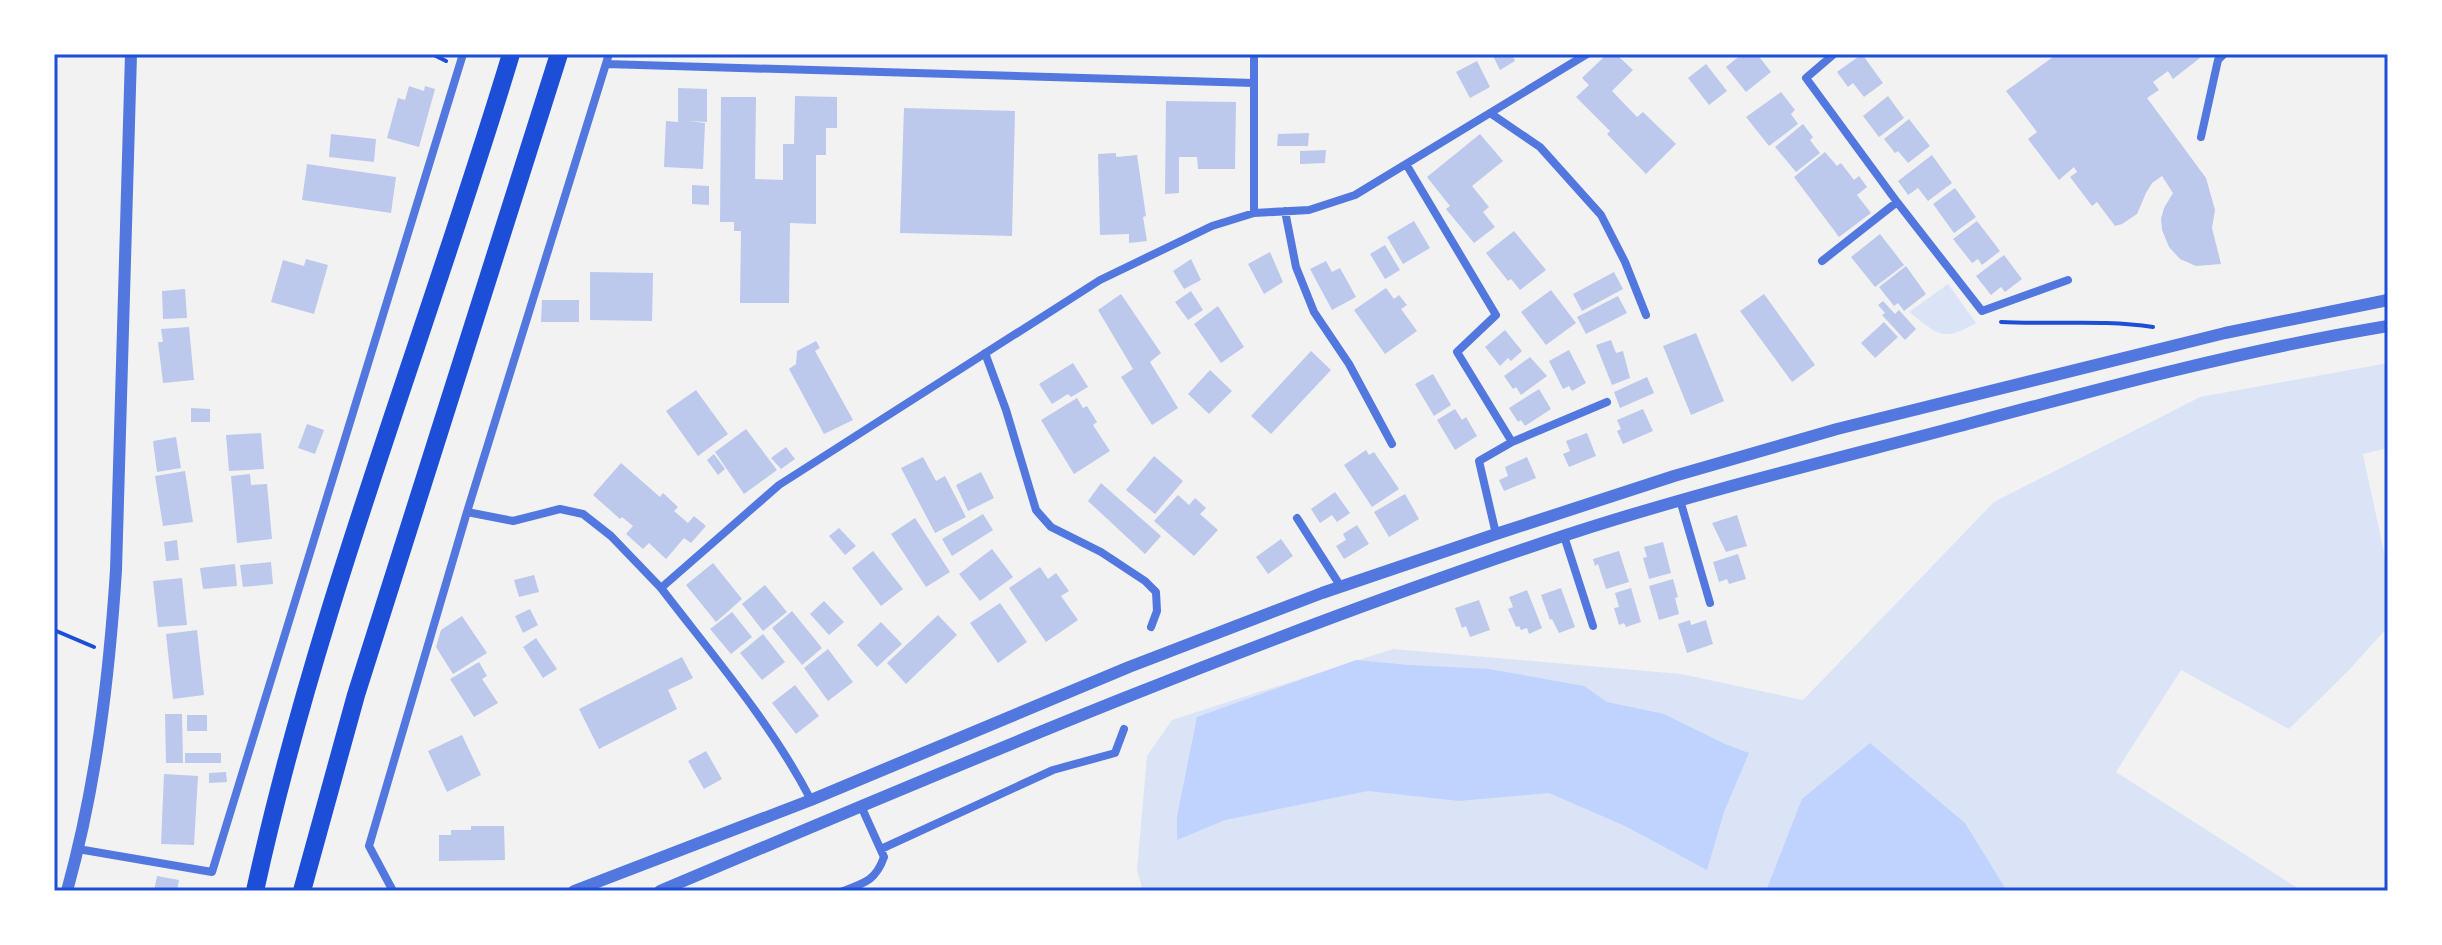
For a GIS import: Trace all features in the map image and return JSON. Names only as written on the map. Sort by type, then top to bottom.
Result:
[{"type":"highway","points":[[255,891],[273,809],[307,688],[511,54]]},
{"type":"highway","points":[[302,891],[356,695],[559,54]]},
{"type":"street","points":[[67,891],[100,738],[111,655],[131,54]]},
{"type":"street","points":[[78,849],[212,872],[463,54]]},
{"type":"street","points":[[1254,54],[1254,213]]},
{"type":"street","points":[[661,588],[779,485],[1100,280],[1212,226],[1254,213],[1309,210],[1355,195],[1587,54]]},
{"type":"street","points":[[1834,54],[1806,78],[1982,311],[2068,280]]},
{"type":"street","points":[[2201,137],[2218,60],[2224,54]]},
{"type":"street","points":[[393,891],[369,846],[467,512],[607,59],[1254,83]]},
{"type":"street","points":[[1490,113],[1540,147],[1601,215],[1625,262],[1646,315]]},
{"type":"street","points":[[1406,164],[1496,315],[1457,352],[1512,442]]},
{"type":"street","points":[[1822,261],[1897,202]]},
{"type":"street","points":[[1285,211],[1296,267],[1314,312],[1349,364],[1392,444]]},
{"type":"street","points":[[574,891],[811,800],[1129,667],[1341,587],[1674,476],[1837,429],[2225,333],[2388,300]]},
{"type":"street","points":[[660,891],[1152,687],[1330,619],[1564,536],[1680,500],[2161,372],[2388,326]]},
{"type":"street","points":[[985,353],[1036,510],[1051,527],[1101,552],[1145,581],[1156,592],[1157,611],[1151,627]]},
{"type":"street","points":[[1496,534],[1479,461],[1512,442],[1607,402]]},
{"type":"street","points":[[1680,500],[1710,603]]},
{"type":"street","points":[[467,512],[513,521],[560,509],[583,514],[611,536],[661,588],[762,719],[811,800]]},
{"type":"street","points":[[1297,518],[1341,587]]},
{"type":"street","points":[[1564,536],[1593,626]]},
{"type":"street","points":[[881,849],[1053,770],[1115,753],[1124,729]]},
{"type":"street","points":[[843,891],[867,882],[879,872],[884,857],[861,806]]},
{"type":"street","points":[[308,864],[313,891]]},
{"type":"path","points":[[316,54],[434,55],[458,68]]},
{"type":"path","points":[[2001,322],[2091,324],[2104,321],[2153,327]]},
{"type":"path","points":[[54,630],[111,655]]},
{"type":"shaded area","points":[[1948,284],[1976,323],[1947,334],[1934,330],[1909,312]]},
{"type":"shaded area","points":[[2388,363],[2388,448],[2363,454],[2388,571],[2388,627],[2289,729],[2181,670],[2116,772],[2302,891],[1143,891],[1137,870],[1147,756],[1172,720],[1393,649],[1681,674],[1803,700],[1994,502],[2200,397]]},
{"type":"water","points":[[1356,660],[1489,669],[1584,686],[1607,702],[1664,714],[1749,753],[1724,812],[1707,870],[1625,826],[1549,793],[1459,801],[1368,791],[1225,820],[1177,840],[1177,816],[1197,717]]},
{"type":"water","points":[[1870,743],[1965,823],[2007,891],[1766,891],[1802,799]]},
{"type":"building","points":[[1492,54],[1512,54],[1515,61],[1500,70]]},
{"type":"building","points":[[1607,54],[1616,54],[1633,70],[1612,91],[1637,117],[1643,112],[1676,144],[1646,174],[1576,97],[1589,85],[1582,78]]},
{"type":"building","points":[[1742,54],[1757,54],[1771,72],[1746,92],[1726,67]]},
{"type":"building","points":[[1862,54],[1883,83],[1864,97],[1853,83],[1848,87],[1837,72]]},
{"type":"building","points":[[2057,54],[2205,54],[2173,79],[2168,71],[2153,82],[2159,90],[2147,98],[2206,178],[2215,210],[2212,228],[2221,264],[2196,266],[2180,259],[2169,247],[2161,219],[2173,193],[2162,176],[2152,183],[2137,214],[2115,226],[2097,202],[2092,206],[2070,177],[2077,172],[2074,167],[2059,180],[2028,139],[2037,132],[2006,91]]},
{"type":"building","points":[[1477,61],[1490,87],[1470,98],[1456,72]]},
{"type":"building","points":[[1706,64],[1727,91],[1709,105],[1688,78]]},
{"type":"building","points":[[409,86],[424,91],[425,86],[435,89],[419,147],[387,138],[398,98],[405,100]]},
{"type":"building","points":[[678,88],[707,89],[707,122],[688,121],[705,123],[703,169],[664,167],[666,121],[678,122]]},
{"type":"building","points":[[1781,92],[1795,110],[1791,114],[1798,124],[1769,146],[1746,117]]},
{"type":"building","points":[[795,96],[837,97],[837,128],[826,128],[826,155],[816,155],[816,224],[790,223],[789,303],[740,303],[741,231],[734,231],[734,222],[720,222],[721,97],[756,97],[755,179],[783,180],[783,144],[794,144]]},
{"type":"building","points":[[1888,96],[1904,118],[1879,137],[1863,116]]},
{"type":"building","points":[[1166,101],[1236,102],[1235,169],[1198,169],[1197,157],[1179,157],[1179,193],[1165,194]]},
{"type":"building","points":[[904,108],[1015,111],[1012,236],[900,233]]},
{"type":"building","points":[[1909,119],[1930,146],[1908,163],[1884,139]]},
{"type":"building","points":[[1803,124],[1820,153],[1796,172],[1775,147]]},
{"type":"building","points":[[1309,133],[1308,146],[1277,146],[1278,134]]},
{"type":"building","points":[[331,134],[376,139],[374,162],[329,157]]},
{"type":"building","points":[[1480,134],[1503,161],[1472,186],[1489,207],[1483,212],[1495,227],[1474,243],[1446,209],[1450,206],[1427,177]]},
{"type":"building","points":[[1326,150],[1325,163],[1300,164],[1300,151]]},
{"type":"building","points":[[1825,152],[1837,166],[1841,163],[1854,180],[1859,176],[1867,187],[1857,195],[1871,213],[1839,237],[1794,177]]},
{"type":"building","points":[[1116,153],[1116,157],[1137,155],[1147,241],[1129,243],[1129,234],[1100,235],[1098,154]]},
{"type":"building","points":[[1932,155],[1952,183],[1928,201],[1918,188],[1908,195],[1898,181]]},
{"type":"building","points":[[307,164],[396,177],[391,213],[302,200]]},
{"type":"building","points":[[692,185],[709,186],[709,205],[692,204]]},
{"type":"building","points":[[1955,188],[1976,217],[1954,233],[1933,204]]},
{"type":"building","points":[[1414,221],[1430,248],[1403,264],[1387,237]]},
{"type":"building","points":[[1977,221],[2000,251],[1982,265],[1978,259],[1972,263],[1953,239]]},
{"type":"building","points":[[1514,231],[1546,270],[1520,290],[1511,279],[1508,281],[1486,253]]},
{"type":"building","points":[[1880,234],[1904,265],[1875,287],[1851,257]]},
{"type":"building","points":[[1385,245],[1400,270],[1385,279],[1370,254]]},
{"type":"building","points":[[1270,252],[1283,282],[1264,294],[1248,264]]},
{"type":"building","points":[[2004,255],[2022,279],[2005,292],[2001,287],[1991,295],[1976,276]]},
{"type":"building","points":[[306,259],[328,265],[314,314],[271,302],[283,260],[304,266]]},
{"type":"building","points":[[1191,259],[1201,280],[1184,289],[1173,271]]},
{"type":"building","points":[[1326,261],[1332,272],[1340,268],[1356,297],[1332,310],[1310,269]]},
{"type":"building","points":[[1906,266],[1926,294],[1904,311],[1898,303],[1894,306],[1879,287]]},
{"type":"building","points":[[590,272],[653,273],[652,321],[590,320]]},
{"type":"building","points":[[1614,272],[1623,289],[1582,311],[1573,294]]},
{"type":"building","points":[[1386,288],[1394,299],[1399,295],[1407,305],[1401,309],[1417,331],[1385,354],[1354,310]]},
{"type":"building","points":[[185,289],[187,318],[163,319],[162,291]]},
{"type":"building","points":[[1551,290],[1576,323],[1546,345],[1521,312]]},
{"type":"building","points":[[1191,291],[1203,310],[1188,320],[1175,302]]},
{"type":"building","points":[[1121,294],[1161,353],[1150,362],[1178,408],[1152,425],[1121,377],[1133,369],[1098,310]]},
{"type":"building","points":[[1764,294],[1815,365],[1792,382],[1740,311]]},
{"type":"building","points":[[1618,296],[1627,313],[1586,334],[1577,317]]},
{"type":"building","points":[[542,300],[579,300],[579,322],[541,322]]},
{"type":"building","points":[[1883,301],[1895,314],[1899,310],[1916,329],[1905,340],[1882,315],[1885,313],[1878,305]]},
{"type":"building","points":[[1218,306],[1244,347],[1221,363],[1194,324]]},
{"type":"building","points":[[1884,322],[1898,337],[1875,358],[1861,343]]},
{"type":"building","points":[[189,327],[194,380],[163,383],[158,342],[163,342],[161,329]]},
{"type":"building","points":[[1505,330],[1522,351],[1500,366],[1485,347]]},
{"type":"building","points":[[1696,333],[1724,401],[1691,415],[1663,346]]},
{"type":"building","points":[[1611,340],[1616,353],[1623,351],[1630,378],[1612,385],[1596,345]]},
{"type":"building","points":[[816,341],[820,348],[815,351],[853,420],[824,434],[789,369],[796,364],[797,351]]},
{"type":"building","points":[[1569,350],[1586,383],[1572,391],[1569,386],[1563,389],[1549,361]]},
{"type":"building","points":[[1311,351],[1331,370],[1271,434],[1251,416]]},
{"type":"building","points":[[1530,357],[1547,376],[1521,395],[1504,376]]},
{"type":"building","points":[[1073,363],[1088,387],[1052,404],[1039,384]]},
{"type":"building","points":[[1210,370],[1232,391],[1209,414],[1188,394]]},
{"type":"building","points":[[1433,374],[1451,405],[1434,416],[1415,384]]},
{"type":"building","points":[[1647,377],[1654,393],[1620,408],[1614,392]]},
{"type":"building","points":[[1539,389],[1551,409],[1525,426],[1521,420],[1518,422],[1509,408]]},
{"type":"building","points":[[696,390],[728,434],[698,456],[666,411]]},
{"type":"building","points":[[1077,398],[1083,408],[1087,406],[1097,422],[1093,425],[1110,451],[1074,474],[1041,420]]},
{"type":"building","points":[[191,408],[210,409],[210,422],[191,422]]},
{"type":"building","points":[[1455,409],[1462,420],[1466,417],[1477,436],[1455,450],[1437,420]]},
{"type":"building","points":[[1643,409],[1653,431],[1623,444],[1617,431],[1621,429],[1617,420]]},
{"type":"building","points":[[307,424],[324,430],[315,454],[298,448]]},
{"type":"building","points":[[746,429],[777,470],[744,494],[715,452]]},
{"type":"building","points":[[261,433],[264,469],[229,471],[226,435]]},
{"type":"building","points":[[1587,433],[1596,456],[1569,467],[1563,454],[1570,451],[1566,441]]},
{"type":"building","points":[[176,437],[181,468],[157,472],[153,441]]},
{"type":"building","points":[[786,447],[795,459],[781,469],[771,458]]},
{"type":"building","points":[[1366,450],[1369,455],[1374,452],[1399,489],[1372,507],[1344,465]]},
{"type":"building","points":[[714,454],[725,469],[718,475],[707,460]]},
{"type":"building","points":[[1154,456],[1183,481],[1155,514],[1126,490]]},
{"type":"building","points":[[923,457],[936,481],[945,476],[966,517],[935,533],[901,468]]},
{"type":"building","points":[[1527,457],[1536,478],[1504,491],[1499,480],[1508,476],[1505,467]]},
{"type":"building","points":[[621,463],[660,497],[663,493],[678,507],[674,511],[688,523],[694,516],[706,526],[691,543],[684,538],[666,559],[649,543],[643,549],[626,534],[633,526],[622,517],[620,519],[593,495]]},
{"type":"building","points":[[185,471],[193,522],[163,526],[155,476]]},
{"type":"building","points":[[981,472],[994,498],[968,511],[956,485]]},
{"type":"building","points":[[250,474],[251,485],[267,484],[272,539],[237,543],[231,476]]},
{"type":"building","points":[[1101,483],[1161,536],[1145,554],[1088,501]]},
{"type":"building","points":[[1335,492],[1350,513],[1337,522],[1332,515],[1320,523],[1311,509]]},
{"type":"building","points":[[1405,494],[1419,519],[1389,537],[1374,512]]},
{"type":"building","points":[[1178,495],[1189,505],[1195,498],[1206,508],[1200,514],[1218,530],[1194,556],[1154,521]]},
{"type":"building","points":[[983,514],[993,530],[952,556],[942,539]]},
{"type":"building","points":[[1737,515],[1747,546],[1726,552],[1712,523]]},
{"type":"building","points":[[915,518],[950,572],[926,587],[891,534]]},
{"type":"building","points":[[1357,525],[1369,544],[1344,559],[1336,546],[1346,540],[1343,534]]},
{"type":"building","points":[[839,528],[856,546],[845,555],[829,536]]},
{"type":"building","points":[[1281,539],[1293,556],[1268,574],[1256,557]]},
{"type":"building","points":[[177,540],[179,560],[166,561],[164,542]]},
{"type":"building","points":[[1663,542],[1671,573],[1649,579],[1643,558],[1647,557],[1644,547]]},
{"type":"building","points":[[992,549],[1013,577],[980,601],[959,574]]},
{"type":"building","points":[[873,551],[903,589],[881,606],[852,568]]},
{"type":"building","points":[[1619,551],[1629,582],[1606,589],[1598,564],[1595,566],[1593,559]]},
{"type":"building","points":[[1738,554],[1746,579],[1729,584],[1727,579],[1719,582],[1713,562]]},
{"type":"building","points":[[271,562],[273,584],[243,587],[240,565]]},
{"type":"building","points":[[713,563],[742,599],[716,622],[686,585]]},
{"type":"building","points":[[235,564],[237,586],[203,589],[200,568]]},
{"type":"building","points":[[1040,567],[1048,579],[1056,573],[1069,591],[1061,596],[1078,620],[1046,642],[1009,588]]},
{"type":"building","points":[[534,575],[539,592],[519,597],[514,580]]},
{"type":"building","points":[[182,578],[187,625],[158,627],[153,581]]},
{"type":"building","points":[[1673,579],[1679,614],[1659,620],[1649,586]]},
{"type":"building","points":[[765,585],[787,612],[763,631],[742,604]]},
{"type":"building","points":[[1561,588],[1575,627],[1559,633],[1550,620],[1541,595]]},
{"type":"building","points":[[1631,588],[1641,622],[1626,627],[1624,623],[1619,625],[1614,608],[1619,607],[1615,593]]},
{"type":"building","points":[[1527,590],[1542,628],[1529,634],[1527,628],[1521,630],[1519,626],[1516,627],[1508,609],[1513,607],[1509,597]]},
{"type":"building","points":[[1479,600],[1490,630],[1470,637],[1466,626],[1462,628],[1455,608]]},
{"type":"building","points":[[824,601],[844,622],[829,635],[810,614]]},
{"type":"building","points":[[1000,603],[1027,642],[998,663],[970,623]]},
{"type":"building","points":[[530,609],[538,625],[523,633],[515,616]]},
{"type":"building","points":[[792,611],[822,648],[802,665],[772,628]]},
{"type":"building","points":[[732,612],[752,637],[731,654],[710,629]]},
{"type":"building","points":[[938,615],[957,635],[906,684],[887,663]]},
{"type":"building","points":[[462,616],[487,653],[453,674],[436,647],[441,630]]},
{"type":"building","points":[[1690,620],[1691,625],[1706,620],[1713,644],[1687,653],[1678,624]]},
{"type":"building","points":[[881,622],[902,644],[877,667],[857,645]]},
{"type":"building","points":[[197,630],[204,695],[173,699],[166,634]]},
{"type":"building","points":[[763,634],[785,662],[762,680],[740,653]]},
{"type":"building","points":[[536,638],[557,669],[543,678],[523,647]]},
{"type":"building","points":[[828,649],[853,682],[828,701],[804,668]]},
{"type":"building","points":[[682,657],[693,678],[668,690],[677,709],[599,749],[579,709]]},
{"type":"building","points":[[479,662],[487,676],[482,679],[498,703],[474,717],[450,679]]},
{"type":"building","points":[[795,685],[819,716],[796,734],[772,703]]},
{"type":"building","points":[[165,714],[182,714],[183,763],[166,763]]},
{"type":"building","points":[[187,715],[207,715],[207,731],[187,731]]},
{"type":"building","points":[[462,735],[481,775],[447,792],[428,751]]},
{"type":"building","points":[[706,751],[722,779],[704,789],[688,761]]},
{"type":"building","points":[[185,753],[221,753],[221,763],[185,763]]},
{"type":"building","points":[[226,772],[227,782],[209,783],[209,773]]},
{"type":"building","points":[[164,774],[198,776],[194,845],[161,844]]},
{"type":"building","points":[[471,826],[504,826],[505,860],[439,861],[439,835],[451,835],[451,830],[471,830]]},
{"type":"building","points":[[157,876],[179,880],[177,891],[154,891]]}]
